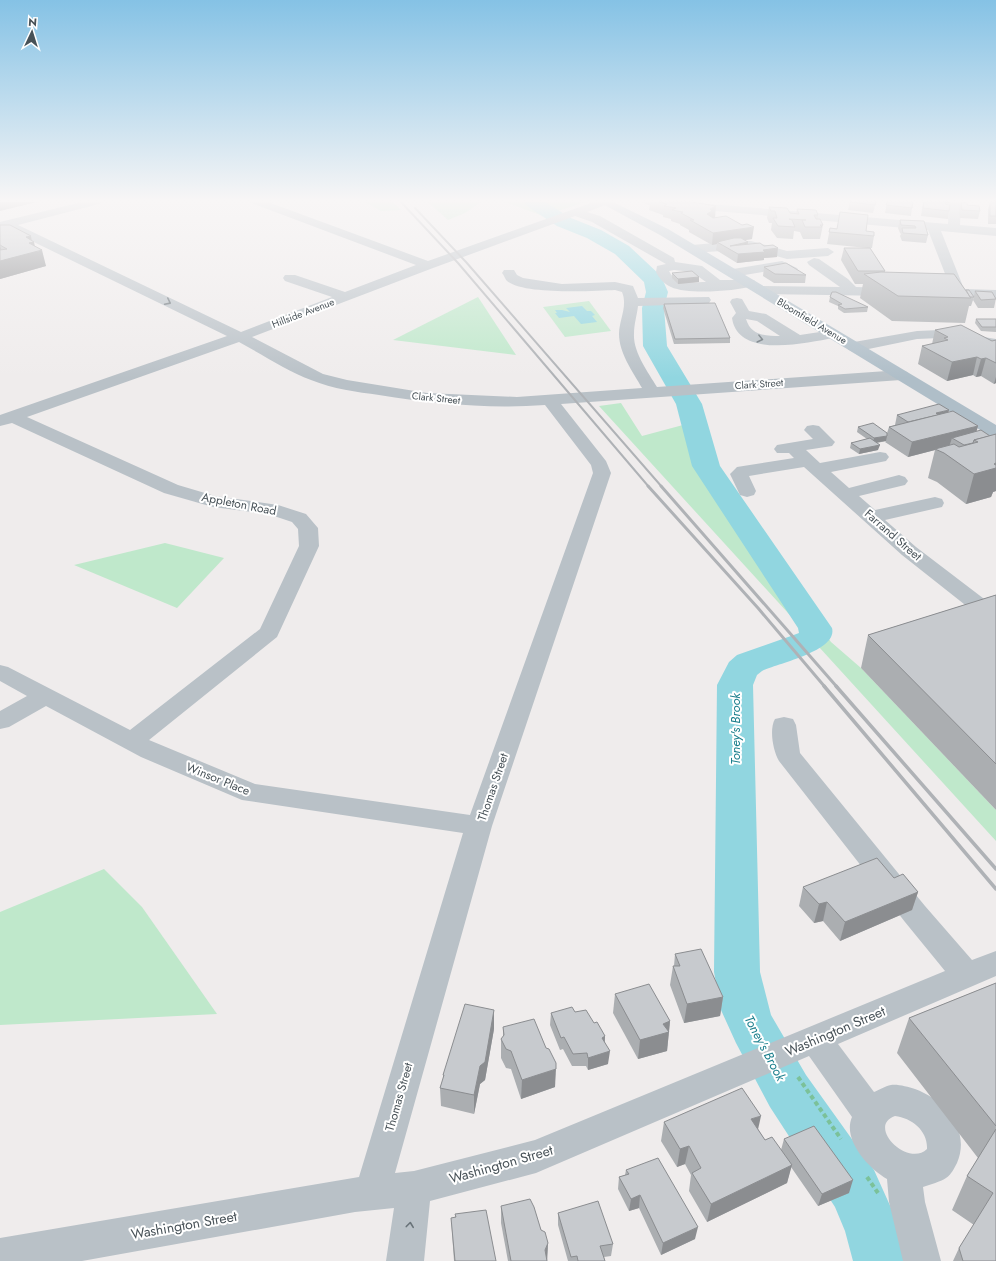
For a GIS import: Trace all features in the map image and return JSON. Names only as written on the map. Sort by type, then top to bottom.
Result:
[{"type":"main road","name":"Bloomfield Avenue","points":[[711,261],[996,432]]},
{"type":"street","name":"Clark Street","points":[[79,261],[240,337],[317,377],[346,385],[445,400],[499,402],[550,400],[672,390],[901,375]]},
{"type":"street","points":[[417,261],[428,265]]},
{"type":"street","name":"Hillside Avenue","points":[[6,419],[240,337],[439,261]]},
{"type":"street","points":[[947,261],[959,293]]},
{"type":"street","points":[[814,262],[843,282],[852,291]]},
{"type":"street","points":[[631,302],[735,300],[750,285],[782,265],[826,291]]},
{"type":"street","points":[[509,273],[512,278],[519,282],[562,288],[625,287],[630,291],[631,302],[626,330],[627,342],[652,392]]},
{"type":"street","points":[[290,278],[346,296]]},
{"type":"street","points":[[750,285],[826,291],[906,292]]},
{"type":"street","points":[[928,292],[996,294]]},
{"type":"street","points":[[735,300],[744,314],[761,317],[797,340]]},
{"type":"street","points":[[744,314],[739,320],[741,326],[754,338],[766,341],[797,340],[833,334]]},
{"type":"street","points":[[854,347],[917,334],[940,334],[996,344]]},
{"type":"street","name":"Thomas Street","points":[[372,1192],[479,826],[602,473],[600,465],[550,400]]},
{"type":"street","name":"Appleton Road","points":[[6,419],[171,489],[213,501],[271,509],[299,518],[308,528],[309,546],[269,632],[132,742]]},
{"type":"street","points":[[760,453],[826,442],[813,430]]},
{"type":"street","name":"Farrand Street","points":[[793,448],[920,560],[996,618]]},
{"type":"street","points":[[748,492],[739,474],[743,470],[813,465],[880,457]]},
{"type":"street","points":[[845,494],[899,481]]},
{"type":"street","points":[[872,517],[936,502]]},
{"type":"street","name":"Winsor Place","points":[[0,672],[150,751],[251,793],[479,826]]},
{"type":"street","points":[[0,721],[46,696]]},
{"type":"street","points":[[784,725],[788,755],[915,914],[967,975]]},
{"type":"street","name":"Washington Street","points":[[7,1258],[372,1192],[414,1188],[536,1156],[996,963]]},
{"type":"street","points":[[802,1045],[870,1114]]},
{"type":"street","points":[[892,1100],[905,1101],[917,1106],[929,1114],[938,1124],[944,1136],[945,1148],[941,1158],[934,1166],[923,1170],[904,1168],[885,1159],[876,1150],[869,1139],[867,1128],[870,1114],[874,1109],[882,1103],[892,1100]]},
{"type":"street","points":[[904,1168],[907,1202],[922,1261]]},
{"type":"street","points":[[405,1261],[414,1188]]},
{"type":"green space","points":[[478,297],[516,355],[393,340]]},
{"type":"green space","points":[[589,301],[611,331],[565,337],[543,307]]},
{"type":"green space","points":[[621,403],[642,436],[683,425],[700,426],[711,469],[831,642],[861,668],[996,810],[996,841],[599,406]]},
{"type":"green space","points":[[165,543],[224,558],[177,608],[74,565]]},
{"type":"green space","points":[[104,869],[142,907],[217,1014],[0,1025],[0,912]]},
{"type":"green space","points":[[890,1228],[903,1261],[869,1261]]},
{"type":"water","points":[[582,306],[587,311],[591,311],[595,315],[592,316],[597,322],[581,324],[574,316],[559,318],[555,313],[557,313],[555,310],[570,312],[566,308]]},
{"type":"building","points":[[852,261],[878,261],[885,271],[858,271]]},
{"type":"building","points":[[786,263],[806,275],[775,274],[764,267]]},
{"type":"building","points":[[692,271],[699,277],[678,279],[672,273]]},
{"type":"building","points":[[881,272],[954,274],[971,298],[898,296],[864,274]]},
{"type":"building","points":[[966,290],[969,290],[974,297],[970,297]]},
{"type":"building","points":[[975,291],[992,292],[996,299],[981,300]]},
{"type":"building","points":[[832,292],[836,292],[868,307],[845,309],[838,305],[842,304],[830,297]]},
{"type":"building","points":[[715,303],[730,338],[675,339],[664,304]]},
{"type":"building","points":[[976,319],[996,319],[996,327],[982,327]]},
{"type":"building","points":[[961,325],[992,341],[996,340],[996,363],[986,358],[981,359],[977,357],[952,362],[922,346],[948,340],[944,338],[948,337],[935,330]]},
{"type":"building","points":[[939,404],[949,410],[936,413],[938,415],[908,422],[897,415]]},
{"type":"building","points":[[953,411],[978,426],[912,442],[889,427]]},
{"type":"building","points":[[873,423],[887,433],[887,436],[874,438],[858,427]]},
{"type":"building","points":[[981,430],[990,436],[974,440],[973,443],[964,445],[952,438]]},
{"type":"building","points":[[996,434],[996,463],[994,464],[996,465],[996,468],[974,474],[944,453],[935,449],[954,444],[959,447],[978,442],[974,440]]},
{"type":"building","points":[[870,438],[880,445],[860,449],[851,443]]},
{"type":"building","points":[[996,595],[996,764],[868,635]]},
{"type":"building","points":[[877,858],[894,878],[903,874],[918,892],[845,922],[827,902],[819,904],[803,887]]},
{"type":"building","points":[[701,949],[723,997],[687,1004],[673,966],[680,966],[675,954]]},
{"type":"building","points":[[996,983],[996,1126],[909,1018]]},
{"type":"building","points":[[649,984],[670,1021],[663,1024],[669,1032],[640,1040],[615,994]]},
{"type":"building","points":[[465,1004],[494,1010],[485,1062],[480,1066],[474,1095],[440,1088]]},
{"type":"building","points":[[572,1007],[575,1012],[586,1010],[594,1023],[597,1022],[605,1036],[602,1038],[610,1051],[588,1058],[587,1053],[573,1054],[564,1037],[561,1038],[551,1013]]},
{"type":"building","points":[[534,1019],[546,1048],[549,1049],[556,1063],[556,1069],[522,1080],[511,1051],[506,1049],[501,1039],[504,1035],[503,1027]]},
{"type":"building","points":[[742,1088],[761,1116],[751,1119],[765,1140],[772,1137],[792,1165],[711,1204],[692,1173],[701,1168],[689,1146],[680,1149],[664,1122]]},
{"type":"building","points":[[814,1126],[853,1180],[822,1194],[784,1139]]},
{"type":"building","points":[[996,1129],[996,1261],[963,1261],[959,1248],[993,1193],[967,1176]]},
{"type":"building","points":[[658,1158],[698,1227],[663,1243],[640,1195],[631,1199],[619,1177],[629,1174],[626,1170]]},
{"type":"building","points":[[530,1199],[541,1230],[545,1232],[548,1243],[545,1250],[547,1261],[511,1261],[501,1206]]},
{"type":"building","points":[[598,1201],[613,1244],[600,1246],[605,1261],[578,1261],[577,1256],[571,1257],[558,1213]]},
{"type":"building","points":[[486,1210],[496,1261],[455,1261],[451,1218],[456,1217],[455,1214]]},
{"type":"waterway","name":"Toney's Brook","points":[[634,261],[654,280],[657,292],[653,308],[655,346],[689,404],[706,466],[813,624],[816,632],[815,636],[804,644],[759,658],[750,663],[743,668],[735,685],[737,972],[745,1010],[753,1028],[788,1091],[855,1189],[873,1230],[882,1261]]},
{"type":"railway","points":[[456,261],[649,487]]},
{"type":"railway","points":[[465,261],[662,487]]},
{"type":"railway","points":[[648,486],[758,608],[825,687]]},
{"type":"railway","points":[[661,486],[837,687]]},
{"type":"railway","points":[[824,686],[996,889]]},
{"type":"railway","points":[[836,686],[996,869]]}]
